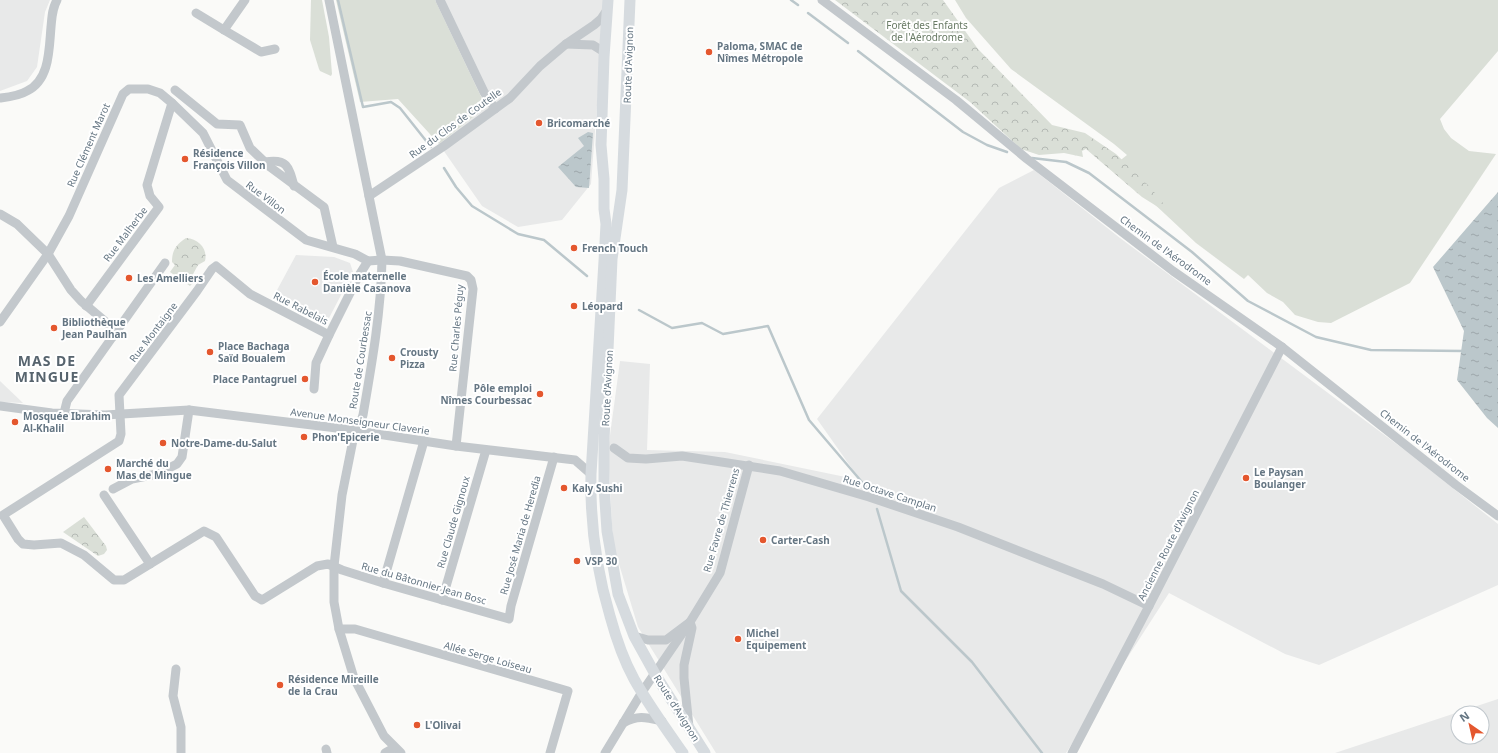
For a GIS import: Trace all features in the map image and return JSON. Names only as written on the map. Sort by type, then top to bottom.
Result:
[{"type":"main road","name":"Route d'Avignon","points":[[630,0],[622,190],[612,259],[604,440],[604,486],[607,531],[618,594],[634,636],[655,674],[705,753]]},
{"type":"main road","name":"Route d'Avignon","points":[[608,5],[604,52],[601,145],[606,224],[591,474],[590,503],[593,540],[601,586],[618,643],[642,692],[683,753]]},
{"type":"street","points":[[0,98],[18,95],[29,91],[43,74],[48,63],[52,13],[57,0]]},
{"type":"street","points":[[224,30],[245,0]]},
{"type":"street","name":"Route de Courbessac","points":[[329,0],[382,260],[381,299],[363,415],[355,430],[342,495],[334,566],[334,602],[339,629],[354,678],[384,736],[398,750]]},
{"type":"street","points":[[440,0],[484,92],[495,109]]},
{"type":"street","name":"Chemin de l'Aérodrome","points":[[822,0],[956,100],[1033,164],[1173,271],[1282,346],[1498,516]]},
{"type":"street","name":"Rue du Clos de Coutelle","points":[[369,196],[444,146],[510,98],[540,66],[566,44],[601,19],[608,5]]},
{"type":"street","points":[[196,13],[262,52],[275,49]]},
{"type":"street","points":[[566,44],[593,45],[604,52]]},
{"type":"street","name":"Rue Clément Marot","points":[[0,322],[48,254],[69,216],[123,94],[129,89],[148,89],[160,93],[172,102]]},
{"type":"street","points":[[175,90],[217,124],[240,125],[250,148],[294,186],[324,207],[333,247]]},
{"type":"street","name":"Rue Villon","points":[[172,102],[203,133],[227,180],[306,240],[355,254],[368,261],[382,260]]},
{"type":"street","name":"Rue Malherbe","points":[[86,306],[159,207],[150,196],[147,185],[172,102]]},
{"type":"street","points":[[0,214],[17,224],[48,254],[71,290],[86,306],[107,323],[114,336]]},
{"type":"street","name":"Rue Charles Péguy","points":[[382,260],[400,261],[466,276],[471,280],[473,289],[456,446]]},
{"type":"street","name":"Rue Rabelais","points":[[216,266],[250,294],[329,335],[358,277],[368,261]]},
{"type":"street","points":[[64,413],[67,401],[165,263]]},
{"type":"street","name":"Rue Montaigne","points":[[1,516],[119,441],[121,434],[119,395],[212,269],[216,266]]},
{"type":"street","points":[[314,389],[316,363],[329,335]]},
{"type":"street","name":"Ancienne Route d'Avignon","points":[[1072,753],[1282,346]]},
{"type":"street","name":"Avenue Monseigneur Claverie","points":[[0,406],[64,413],[120,415],[189,410],[355,430],[486,450],[575,460],[591,474]]},
{"type":"street","points":[[113,490],[132,479],[157,474],[177,464],[182,457],[189,410]]},
{"type":"street","points":[[383,583],[424,441]]},
{"type":"street","name":"Rue Octave Camplan","points":[[614,448],[628,458],[646,459],[682,456],[749,465],[788,473],[958,527],[1103,584],[1149,606]]},
{"type":"street","name":"Rue Claude Gignoux","points":[[442,600],[486,450]]},
{"type":"street","name":"Rue José Maria de Heredia","points":[[509,619],[511,606],[554,458]]},
{"type":"street","name":"Rue Favre de Thierrens","points":[[605,753],[642,692],[690,622],[720,573],[749,465]]},
{"type":"street","points":[[104,495],[150,564]]},
{"type":"street","points":[[1,516],[23,544],[34,545],[61,543],[84,555],[114,580],[124,580],[204,531],[216,537],[255,596],[262,600],[317,566],[328,564],[334,566]]},
{"type":"street","name":"Rue du Bâtonnier Jean Bosc","points":[[334,566],[383,583],[509,619]]},
{"type":"street","name":"Rue Favre de Thierrens","points":[[634,636],[648,640],[666,640],[690,622]]},
{"type":"street","name":"Rue Favre de Thierrens","points":[[690,622],[692,628],[684,666],[690,729]]},
{"type":"street","name":"Allée Serge Loiseau","points":[[339,629],[355,629],[568,691],[550,753]]},
{"type":"street","points":[[176,669],[173,696],[181,727],[181,753]]},
{"type":"street","points":[[623,723],[633,718],[643,717],[662,721]]},
{"type":"street","name":"Route de Courbessac","points":[[385,753],[398,750]]},
{"type":"shaded area","points":[[0,0],[50,0],[45,12],[37,67],[27,81],[0,91]]},
{"type":"shaded area","points":[[435,0],[605,0],[591,184],[562,220],[518,227],[482,206],[439,144],[486,107]]},
{"type":"shaded area","points":[[1034,170],[1120,238],[1406,451],[1498,524],[1498,585],[1319,665],[1285,654],[1169,593],[1066,753],[716,753],[638,627],[613,544],[608,450],[620,361],[650,364],[647,450],[725,452],[860,480],[817,419],[999,188]]},
{"type":"shaded area","name":"École maternelle Danièle Casanova","points":[[296,255],[334,257],[350,263],[353,272],[329,318],[321,314],[319,315],[276,292]]},
{"type":"shaded area","points":[[0,381],[23,403],[0,402]]},
{"type":"shaded area","points":[[1498,699],[1498,753],[1335,753],[1450,715],[1450,745],[1490,745],[1490,705],[1480,705]]},
{"type":"green space","points":[[311,0],[322,0],[329,37],[331,76],[320,71],[310,40]]},
{"type":"green space","points":[[336,0],[435,0],[486,107],[439,144],[398,99],[360,102]]},
{"type":"green space","name":"Forêt des Enfants de l'Aérodrome","points":[[835,0],[943,0],[978,49],[1052,125],[1085,133],[1116,154],[1151,188],[1174,217],[1142,197],[1086,149],[1082,151],[1083,157],[1064,153],[1039,155],[1021,149],[970,102]]},
{"type":"green space","points":[[955,0],[1498,0],[1498,51],[1440,119],[1444,129],[1451,138],[1469,151],[1496,154],[1410,283],[1331,323],[1318,322],[1295,315],[1283,302],[1267,293],[1248,275],[1244,279],[1196,243],[1134,185],[1117,163],[1127,155],[1011,69],[966,18]]},
{"type":"green space","points":[[186,238],[195,240],[202,245],[206,257],[205,261],[198,265],[192,276],[196,279],[190,286],[170,272],[175,265],[172,262],[174,251]]},
{"type":"green space","points":[[84,517],[106,546],[107,550],[104,554],[98,556],[63,532]]},
{"type":"water","points":[[588,132],[593,133],[589,188],[576,187],[558,167],[584,146],[578,138]]},
{"type":"water","points":[[1498,192],[1498,428],[1487,418],[1457,380],[1464,331],[1433,267]]},
{"type":"waterway","points":[[338,0],[363,107],[391,102],[400,108],[431,147]]},
{"type":"waterway","points":[[791,0],[798,5]]},
{"type":"waterway","points":[[808,13],[848,43]]},
{"type":"waterway","points":[[858,51],[963,132],[987,145],[1007,152]]},
{"type":"waterway","points":[[1032,158],[1066,162],[1089,173],[1192,252],[1248,301],[1316,337],[1371,350],[1463,351]]},
{"type":"waterway","points":[[444,168],[456,187],[472,206],[518,234],[544,240],[587,276]]},
{"type":"waterway","points":[[639,310],[672,328],[702,323],[723,334],[768,326],[809,420],[867,488]]},
{"type":"waterway","points":[[877,509],[901,591],[972,662],[1042,753]]},
{"type":"place","name":"Paloma, SMAC de Nîmes Métropole","points":[[709,52]]},
{"type":"place","name":"Bricomarché","points":[[539,123]]},
{"type":"place","name":"Résidence François Villon","points":[[185,159]]},
{"type":"place","name":"French Touch","points":[[574,248]]},
{"type":"place","name":"Les Amelliers","points":[[129,278]]},
{"type":"place","name":"École maternelle Danièle Casanova","points":[[315,282]]},
{"type":"place","name":"Léopard","points":[[574,306]]},
{"type":"place","name":"Bibliothèque Jean Paulhan","points":[[54,328]]},
{"type":"place","name":"Place Bachaga Saïd Boualem","points":[[210,352]]},
{"type":"place","name":"Crousty Pizza","points":[[392,358]]},
{"type":"place","name":"Place Pantagruel","points":[[305,379]]},
{"type":"place","name":"Pôle emploi Nîmes Courbessac","points":[[540,394]]},
{"type":"place","name":"Mosquée Ibrahim Al-Khalil","points":[[15,422]]},
{"type":"place","name":"Phon'Epicerie","points":[[304,437]]},
{"type":"place","name":"Notre-Dame-du-Salut","points":[[163,443]]},
{"type":"place","name":"Marché du Mas de Mingue","points":[[108,469]]},
{"type":"place","name":"Le Paysan Boulanger","points":[[1246,478]]},
{"type":"place","name":"Kaly Sushi","points":[[564,488]]},
{"type":"place","name":"Carter-Cash","points":[[763,540]]},
{"type":"place","name":"VSP 30","points":[[577,561]]},
{"type":"place","name":"Michel Equipement","points":[[738,639]]},
{"type":"place","name":"Résidence Mireille de la Crau","points":[[280,685]]},
{"type":"place","name":"L'Olivai","points":[[417,725]]},
{"type":"district","name":"MAS DE MINGUE","points":[[47,370]]}]
